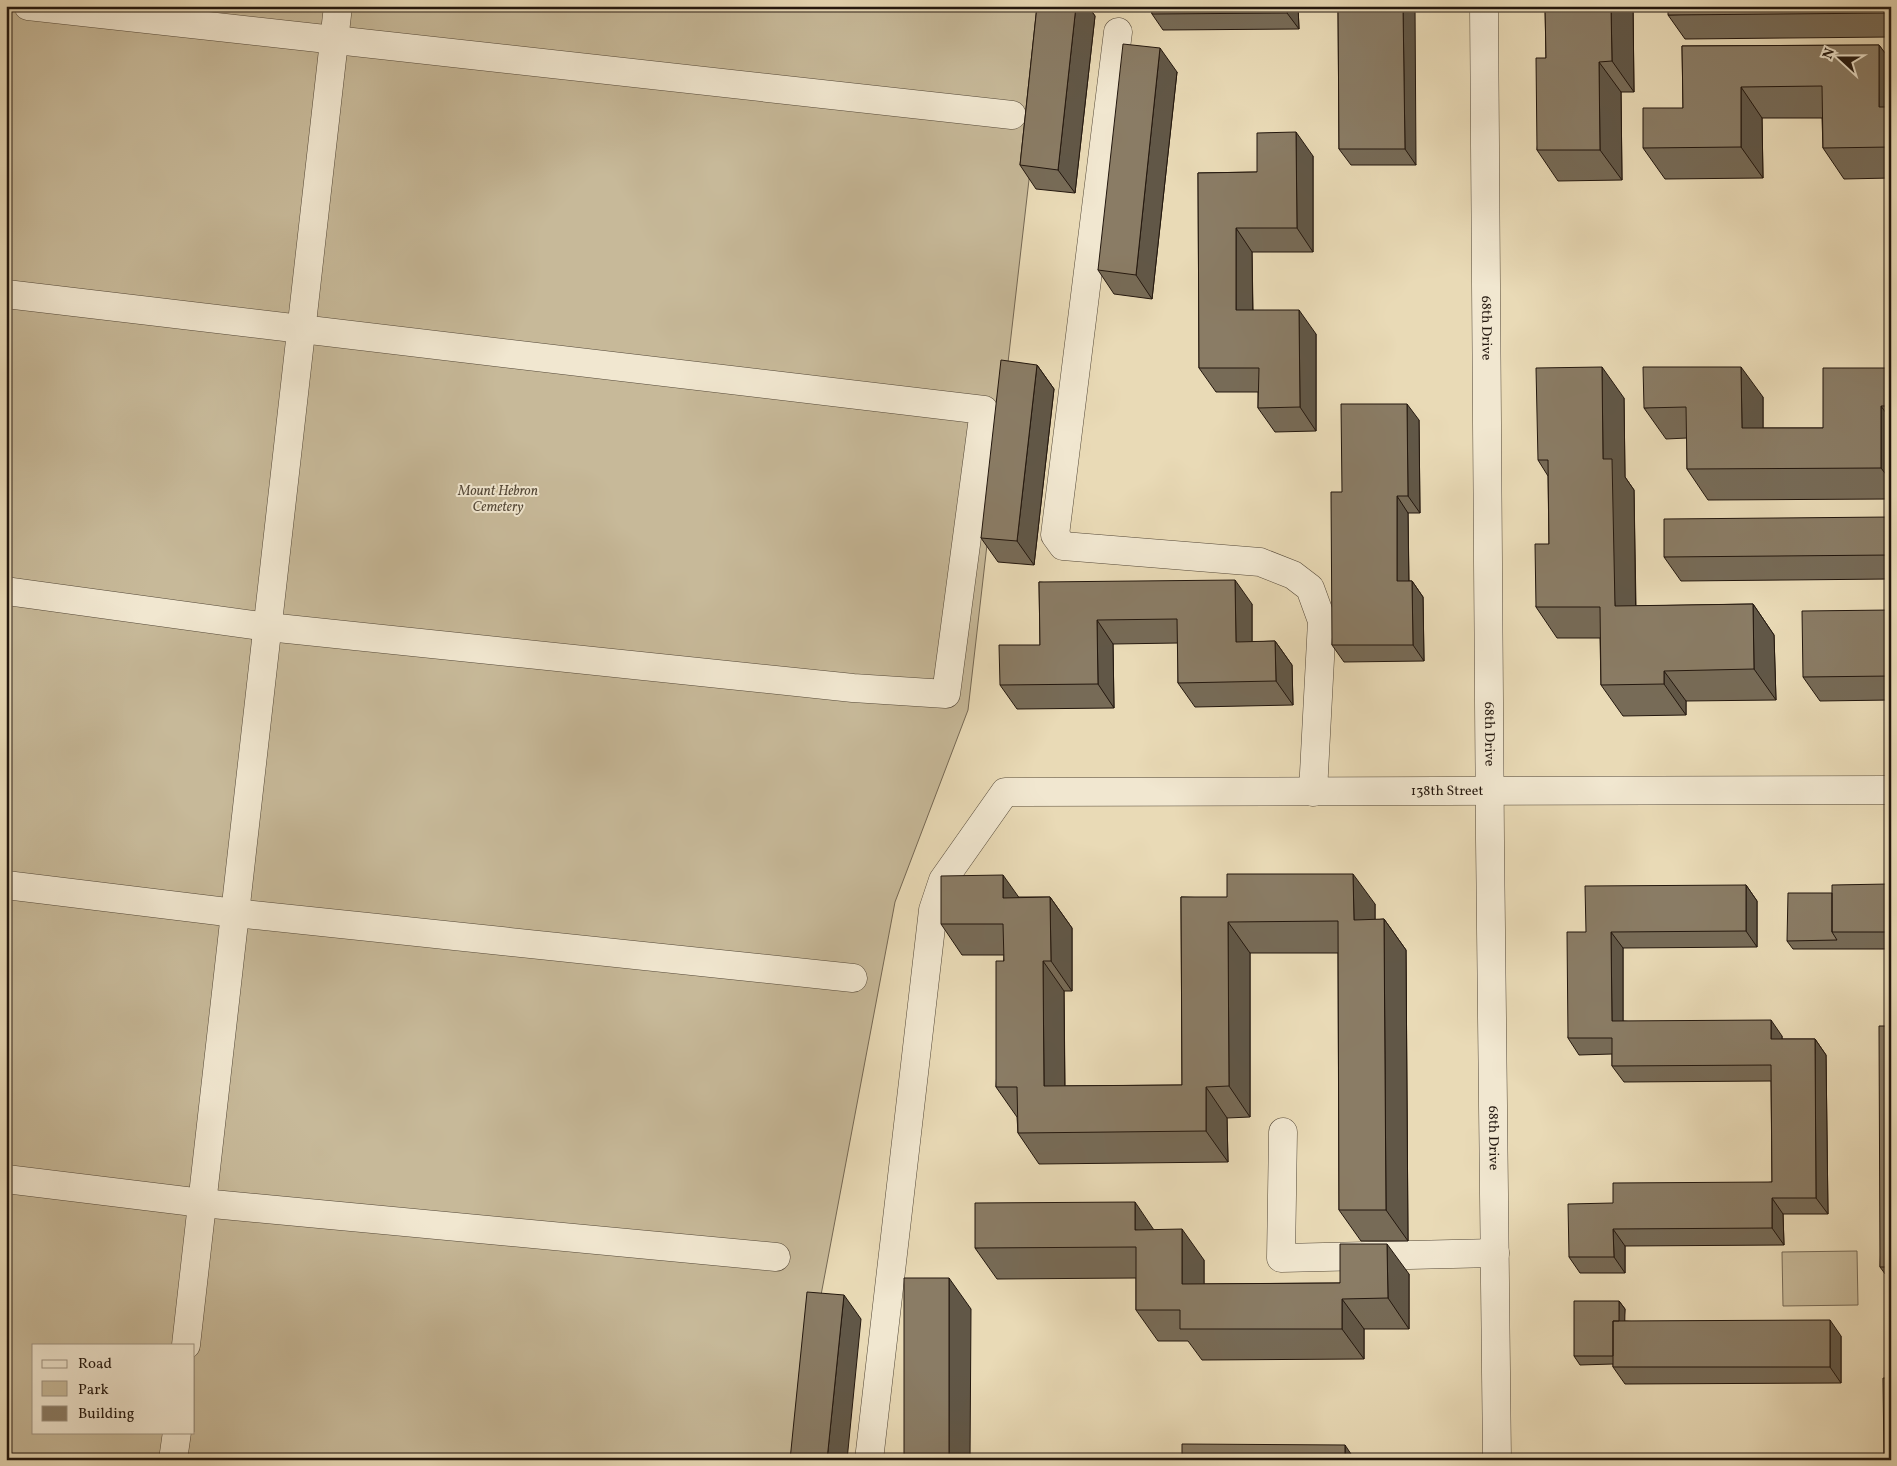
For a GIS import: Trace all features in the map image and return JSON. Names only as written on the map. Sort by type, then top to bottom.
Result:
[{"type":"street","points":[[28,6],[1012,116]]},
{"type":"street","points":[[186,1344],[338,6]]},
{"type":"street","name":"68th Drive","points":[[1484,6],[1497,1460]]},
{"type":"street","points":[[1118,32],[1055,535],[1063,546],[1260,562],[1293,575],[1310,588],[1322,621],[1313,792]]},
{"type":"street","points":[[6,294],[984,410],[946,694],[853,688],[268,627],[6,591]]},
{"type":"street","name":"138th Street","points":[[869,1460],[933,910],[943,880],[1004,792],[1891,790]]},
{"type":"street","points":[[6,885],[235,913],[853,978]]},
{"type":"street","points":[[1283,1132],[1281,1258],[1495,1253]]},
{"type":"street","points":[[6,1180],[202,1204],[776,1257]]},
{"type":"street","points":[[173,1460],[176,1434]]},
{"type":"green space","name":"Mount Hebron Cemetery","points":[[6,6],[1049,6],[968,710],[895,902],[815,1327],[808,1460],[6,1460]]},
{"type":"green space","points":[[1857,1251],[1858,1305],[1783,1306],[1782,1252]]},
{"type":"building","points":[[1037,6],[1076,6],[1058,170],[1020,165]]},
{"type":"building","points":[[1151,6],[1287,6],[1287,13],[1152,14]]},
{"type":"building","points":[[1338,6],[1403,6],[1405,149],[1339,149]]},
{"type":"building","points":[[1545,6],[1611,6],[1612,61],[1599,62],[1600,150],[1537,150],[1536,58],[1546,58]]},
{"type":"building","points":[[1668,6],[1891,6],[1891,13],[1668,15]]},
{"type":"building","points":[[1123,44],[1160,48],[1136,275],[1098,270]]},
{"type":"building","points":[[1879,45],[1879,107],[1891,107],[1891,147],[1823,148],[1822,86],[1741,87],[1741,147],[1643,148],[1643,108],[1683,108],[1682,46]]},
{"type":"building","points":[[1296,132],[1297,228],[1236,228],[1236,310],[1299,310],[1300,407],[1258,408],[1259,368],[1199,368],[1198,173],[1257,172],[1257,133]]},
{"type":"building","points":[[1001,360],[1037,365],[1017,541],[981,538]]},
{"type":"building","points":[[1602,367],[1603,459],[1612,459],[1615,606],[1753,604],[1754,669],[1664,671],[1664,684],[1601,685],[1600,607],[1536,607],[1535,544],[1549,544],[1548,460],[1538,460],[1536,368]]},
{"type":"building","points":[[1643,367],[1741,367],[1742,428],[1823,428],[1823,368],[1891,368],[1891,406],[1881,406],[1881,468],[1687,469],[1686,407],[1644,408]]},
{"type":"building","points":[[1341,404],[1407,404],[1408,496],[1397,496],[1397,581],[1412,581],[1413,645],[1332,645],[1331,492],[1342,492]]},
{"type":"building","points":[[1891,517],[1891,555],[1664,557],[1664,519]]},
{"type":"building","points":[[1235,580],[1236,642],[1275,641],[1276,681],[1178,683],[1177,619],[1097,620],[1098,684],[1000,685],[999,645],[1040,645],[1039,582]]},
{"type":"building","points":[[1891,610],[1891,676],[1803,677],[1802,611]]},
{"type":"building","points":[[1227,874],[1353,874],[1354,920],[1384,919],[1386,1210],[1339,1210],[1338,921],[1228,922],[1229,1086],[1206,1087],[1206,1131],[1018,1133],[1017,1087],[996,1087],[996,961],[1004,961],[1003,924],[941,924],[941,876],[1003,875],[1003,898],[1050,897],[1051,961],[1043,961],[1044,1086],[1182,1085],[1181,897],[1227,897]]},
{"type":"building","points":[[1889,884],[1889,914],[1891,914],[1891,1267],[1880,1267],[1879,1026],[1890,1026],[1890,932],[1832,932],[1832,885]]},
{"type":"building","points":[[1746,885],[1746,931],[1611,932],[1612,1021],[1771,1020],[1771,1039],[1815,1039],[1816,1198],[1772,1198],[1772,1228],[1613,1229],[1614,1257],[1569,1257],[1568,1204],[1613,1203],[1613,1183],[1772,1182],[1771,1065],[1612,1066],[1612,1038],[1568,1038],[1567,932],[1586,932],[1585,886]]},
{"type":"building","points":[[1788,893],[1832,893],[1832,932],[1837,940],[1787,941]]},
{"type":"building","points":[[1135,1202],[1135,1230],[1182,1229],[1182,1284],[1340,1283],[1340,1244],[1387,1244],[1388,1298],[1342,1299],[1342,1329],[1180,1329],[1180,1310],[1136,1310],[1136,1247],[975,1248],[975,1203]]},
{"type":"building","points":[[904,1278],[949,1278],[949,1460],[904,1460]]},
{"type":"building","points":[[807,1292],[844,1295],[827,1460],[790,1460]]},
{"type":"building","points":[[1574,1301],[1619,1301],[1619,1321],[1613,1321],[1613,1356],[1574,1356]]},
{"type":"building","points":[[1830,1320],[1830,1367],[1613,1367],[1613,1321]]},
{"type":"building","points":[[1883,1378],[1891,1378],[1891,1460],[1884,1460]]},
{"type":"building","points":[[1182,1444],[1345,1445],[1345,1460],[1182,1460]]}]
